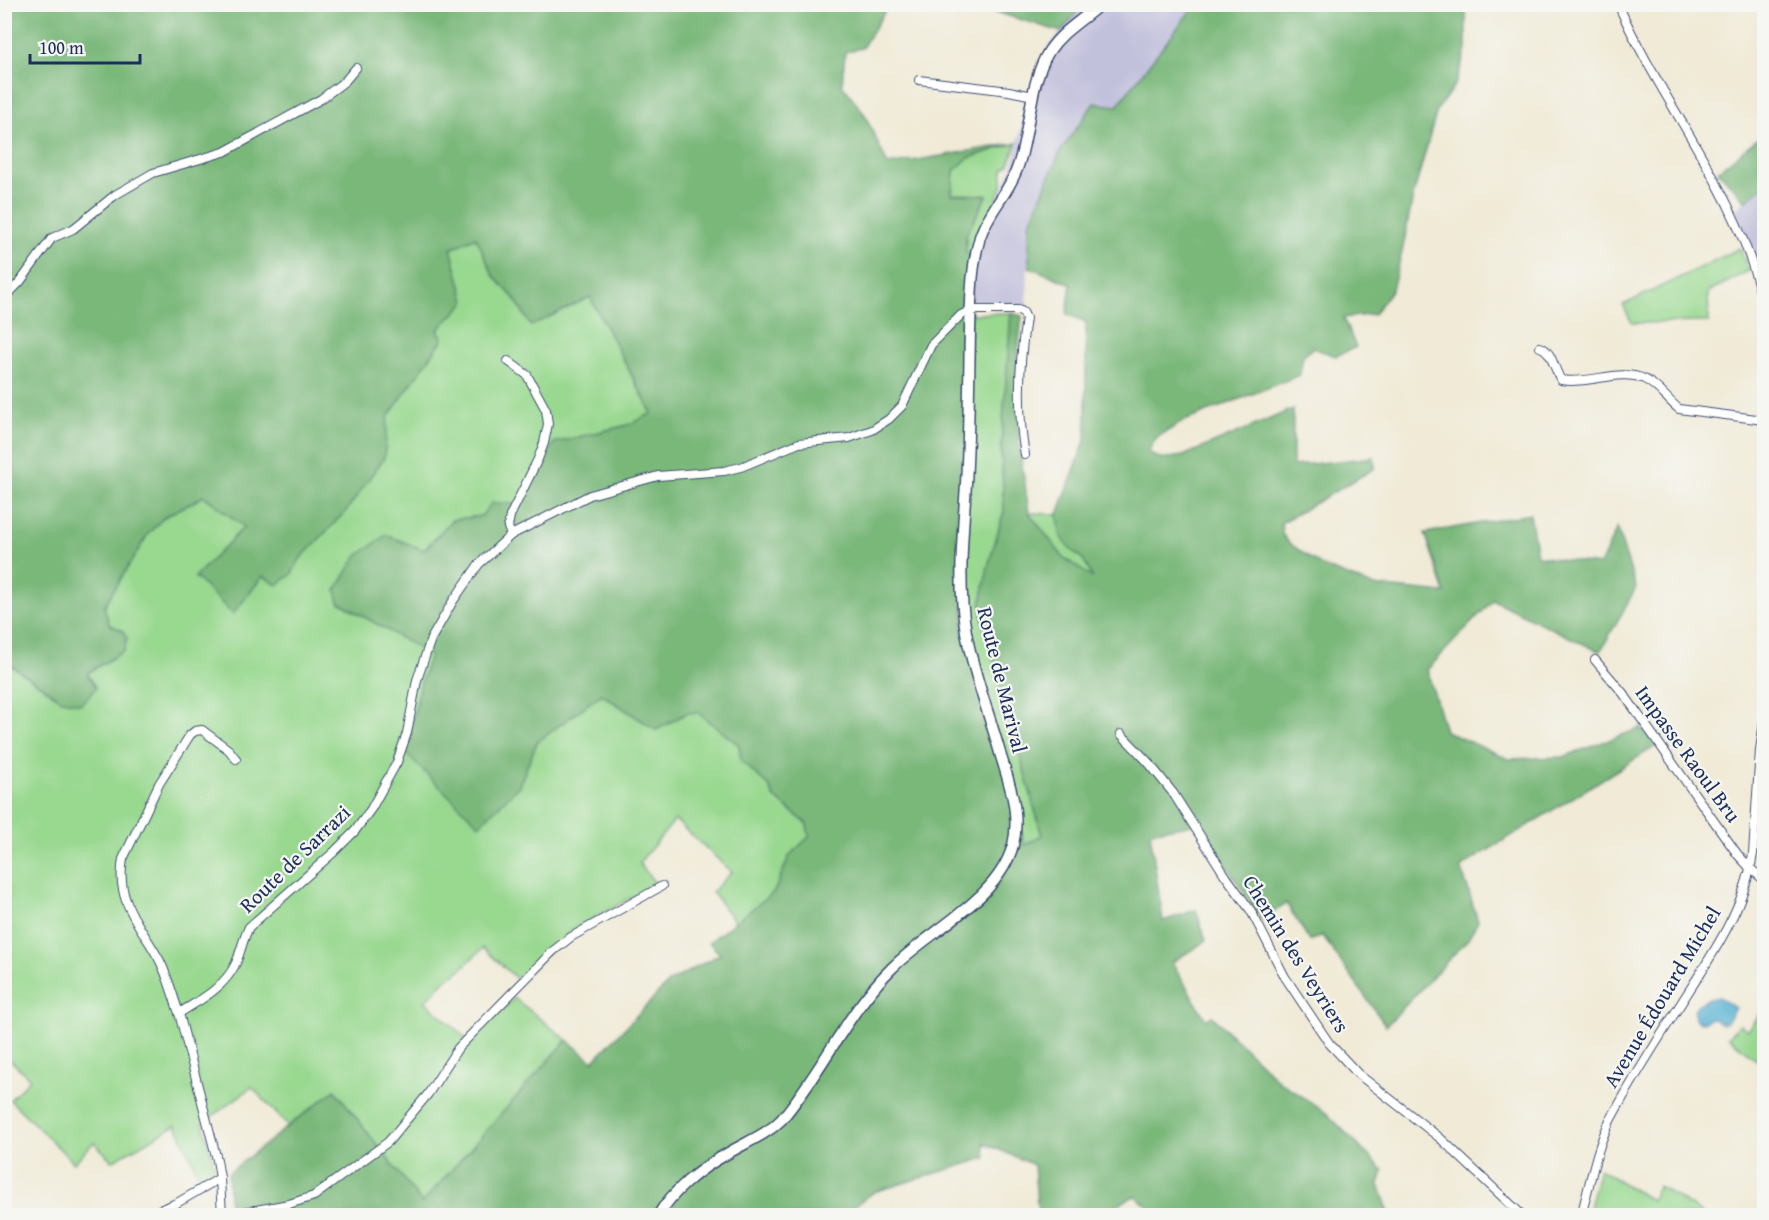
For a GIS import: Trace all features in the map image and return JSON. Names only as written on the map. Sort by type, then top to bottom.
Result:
[{"type":"main road","name":"Route de Marival","points":[[658,1215],[670,1199],[701,1172],[781,1120],[882,977],[990,886],[1001,872],[1012,848],[1016,820],[1012,794],[970,651],[962,606],[970,310],[974,266],[984,225],[1018,167],[1033,96],[1042,66],[1064,33],[1100,4]]},
{"type":"street","points":[[1618,4],[1650,66],[1719,187],[1753,266],[1764,307]]},
{"type":"street","points":[[4,298],[20,282],[52,238],[73,229],[115,195],[153,173],[224,152],[321,99],[345,81],[356,68]]},
{"type":"street","points":[[919,80],[1033,96]]},
{"type":"street","points":[[970,310],[1018,309],[1026,318],[1020,356],[1025,455]]},
{"type":"street","name":"Route de Sarrazi","points":[[179,1013],[218,987],[229,975],[236,962],[249,927],[334,852],[355,831],[371,809],[398,762],[407,732],[417,680],[431,639],[453,601],[479,564],[511,535],[590,495],[658,476],[724,471],[741,467],[799,443],[849,438],[872,430],[889,419],[902,406],[931,345],[961,315],[970,310]]},
{"type":"street","points":[[1540,347],[1549,352],[1561,380],[1581,382],[1625,375],[1641,377],[1652,383],[1669,402],[1679,409],[1764,420]]},
{"type":"street","points":[[508,361],[527,375],[546,410],[548,424],[538,459],[510,516],[508,527],[511,535]]},
{"type":"street","name":"Impasse Raoul Bru","points":[[1595,660],[1623,693],[1688,786],[1751,869],[1764,880]]},
{"type":"street","name":"Avenue Édouard Michel","points":[[1581,1215],[1609,1122],[1722,938],[1751,869],[1764,722]]},
{"type":"street","points":[[222,1215],[220,1178],[179,1013],[160,962],[137,926],[124,899],[120,872],[123,859],[159,784],[190,735],[202,730],[229,750],[236,759]]},
{"type":"street","name":"Chemin des Veyriers","points":[[1121,734],[1173,793],[1251,912],[1298,1000],[1329,1043],[1358,1074],[1440,1138],[1523,1215]]},
{"type":"street","points":[[236,1215],[314,1197],[388,1142],[428,1094],[458,1048],[554,951],[571,937],[662,886]]},
{"type":"street","points":[[145,1215],[177,1203],[220,1178]]},
{"type":"shaded area","points":[[1083,5],[1195,5],[1029,225],[1027,307],[968,304],[970,277],[1016,155],[1017,143],[1038,67],[1048,47]]},
{"type":"shaded area","points":[[1764,186],[1764,281],[1763,282],[1735,210]]},
{"type":"green space","points":[[5,5],[894,5],[888,6],[862,48],[845,52],[842,84],[865,115],[888,165],[1011,144],[968,158],[954,171],[952,194],[987,195],[966,235],[966,253],[972,254],[963,634],[1025,845],[1042,835],[983,621],[981,603],[988,567],[1004,511],[1001,449],[1011,313],[1022,316],[1017,362],[1018,408],[1020,450],[1029,513],[1063,557],[1093,578],[1083,559],[1069,548],[1060,534],[1058,514],[1086,438],[1086,322],[1067,314],[1071,284],[1029,267],[1029,225],[1060,152],[1094,103],[1117,106],[1195,5],[1466,5],[1466,50],[1456,83],[1437,110],[1413,196],[1392,289],[1374,314],[1343,318],[1356,347],[1336,356],[1313,348],[1303,356],[1300,375],[1182,422],[1156,438],[1148,452],[1161,459],[1183,456],[1293,409],[1293,466],[1374,457],[1375,468],[1281,523],[1282,534],[1289,543],[1322,566],[1373,586],[1445,593],[1425,533],[1530,514],[1537,556],[1600,565],[1617,528],[1636,588],[1600,652],[1493,600],[1427,670],[1445,731],[1509,759],[1563,757],[1641,728],[1656,746],[1461,867],[1478,921],[1468,939],[1386,1026],[1322,935],[1310,941],[1286,903],[1262,920],[1198,823],[1150,832],[1163,921],[1196,910],[1206,941],[1172,962],[1206,1020],[1212,1016],[1279,1081],[1325,1112],[1383,1170],[1379,1185],[1390,1215],[1159,1215],[1135,1196],[1097,1215],[1038,1215],[1034,1165],[984,1143],[986,1158],[874,1192],[842,1215],[230,1215],[228,1173],[335,1090],[422,1203],[567,1040],[593,1061],[669,982],[720,954],[709,942],[774,892],[790,855],[809,837],[807,824],[774,797],[769,786],[741,761],[739,745],[698,713],[687,713],[656,730],[602,694],[537,742],[519,786],[479,825],[405,753],[430,655],[339,602],[336,590],[356,557],[386,535],[424,550],[452,520],[481,516],[492,503],[519,504],[554,443],[628,425],[652,413],[590,297],[531,326],[515,299],[493,275],[476,237],[451,249],[465,302],[438,330],[443,339],[388,417],[384,458],[347,510],[300,559],[291,575],[277,585],[263,576],[233,614],[195,577],[244,527],[204,496],[164,517],[148,534],[104,606],[109,624],[123,631],[127,638],[124,651],[87,673],[96,688],[81,704],[62,700],[5,661]]},
{"type":"green space","points":[[957,5],[1083,5],[1061,32],[989,10]]},
{"type":"green space","points":[[1764,133],[1764,186],[1746,201],[1718,171]]},
{"type":"green space","points":[[1017,143],[1009,164],[1003,170],[1002,187],[972,254],[966,254],[966,235],[987,196],[952,195],[954,171],[968,158]]},
{"type":"green space","points":[[476,236],[493,275],[515,299],[531,325],[590,297],[652,414],[628,425],[554,443],[519,504],[481,516],[452,520],[424,550],[386,535],[339,602],[430,655],[405,753],[519,786],[537,742],[601,694],[656,730],[687,713],[698,713],[739,745],[741,761],[769,786],[774,797],[807,824],[809,837],[790,855],[774,892],[736,923],[712,892],[732,872],[675,820],[639,863],[656,884],[574,929],[518,980],[483,948],[455,975],[452,974],[425,1001],[469,1041],[514,998],[567,1040],[422,1204],[335,1090],[288,1126],[252,1087],[203,1123],[217,1177],[202,1182],[176,1125],[112,1161],[94,1142],[74,1163],[10,1100],[30,1079],[5,1055],[4,980],[8,974],[5,975],[4,661],[62,700],[87,673],[124,651],[123,631],[109,625],[104,606],[148,534],[164,517],[204,496],[244,527],[196,577],[232,613],[263,576],[290,575],[300,559],[384,458],[387,417],[443,339],[438,330],[465,302],[451,249]]},
{"type":"green space","points":[[1740,248],[1749,271],[1708,292],[1709,322],[1632,323],[1623,305]]},
{"type":"green space","points":[[1011,313],[1001,449],[1004,511],[988,567],[981,603],[983,621],[1042,836],[1025,846],[963,634],[969,314]]},
{"type":"green space","points":[[1029,513],[1058,514],[1060,534],[1069,548],[1083,559],[1094,579],[1063,557]]},
{"type":"green space","points":[[1764,1009],[1764,1066],[1728,1037],[1740,1024],[1747,1030]]},
{"type":"green space","points":[[1599,1169],[1651,1200],[1659,1186],[1705,1215],[1587,1215]]},
{"type":"water","points":[[1719,997],[1735,1008],[1727,1022],[1722,1024],[1712,1018],[1703,1022],[1697,1021],[1694,1015],[1696,1007],[1704,1001]]}]
